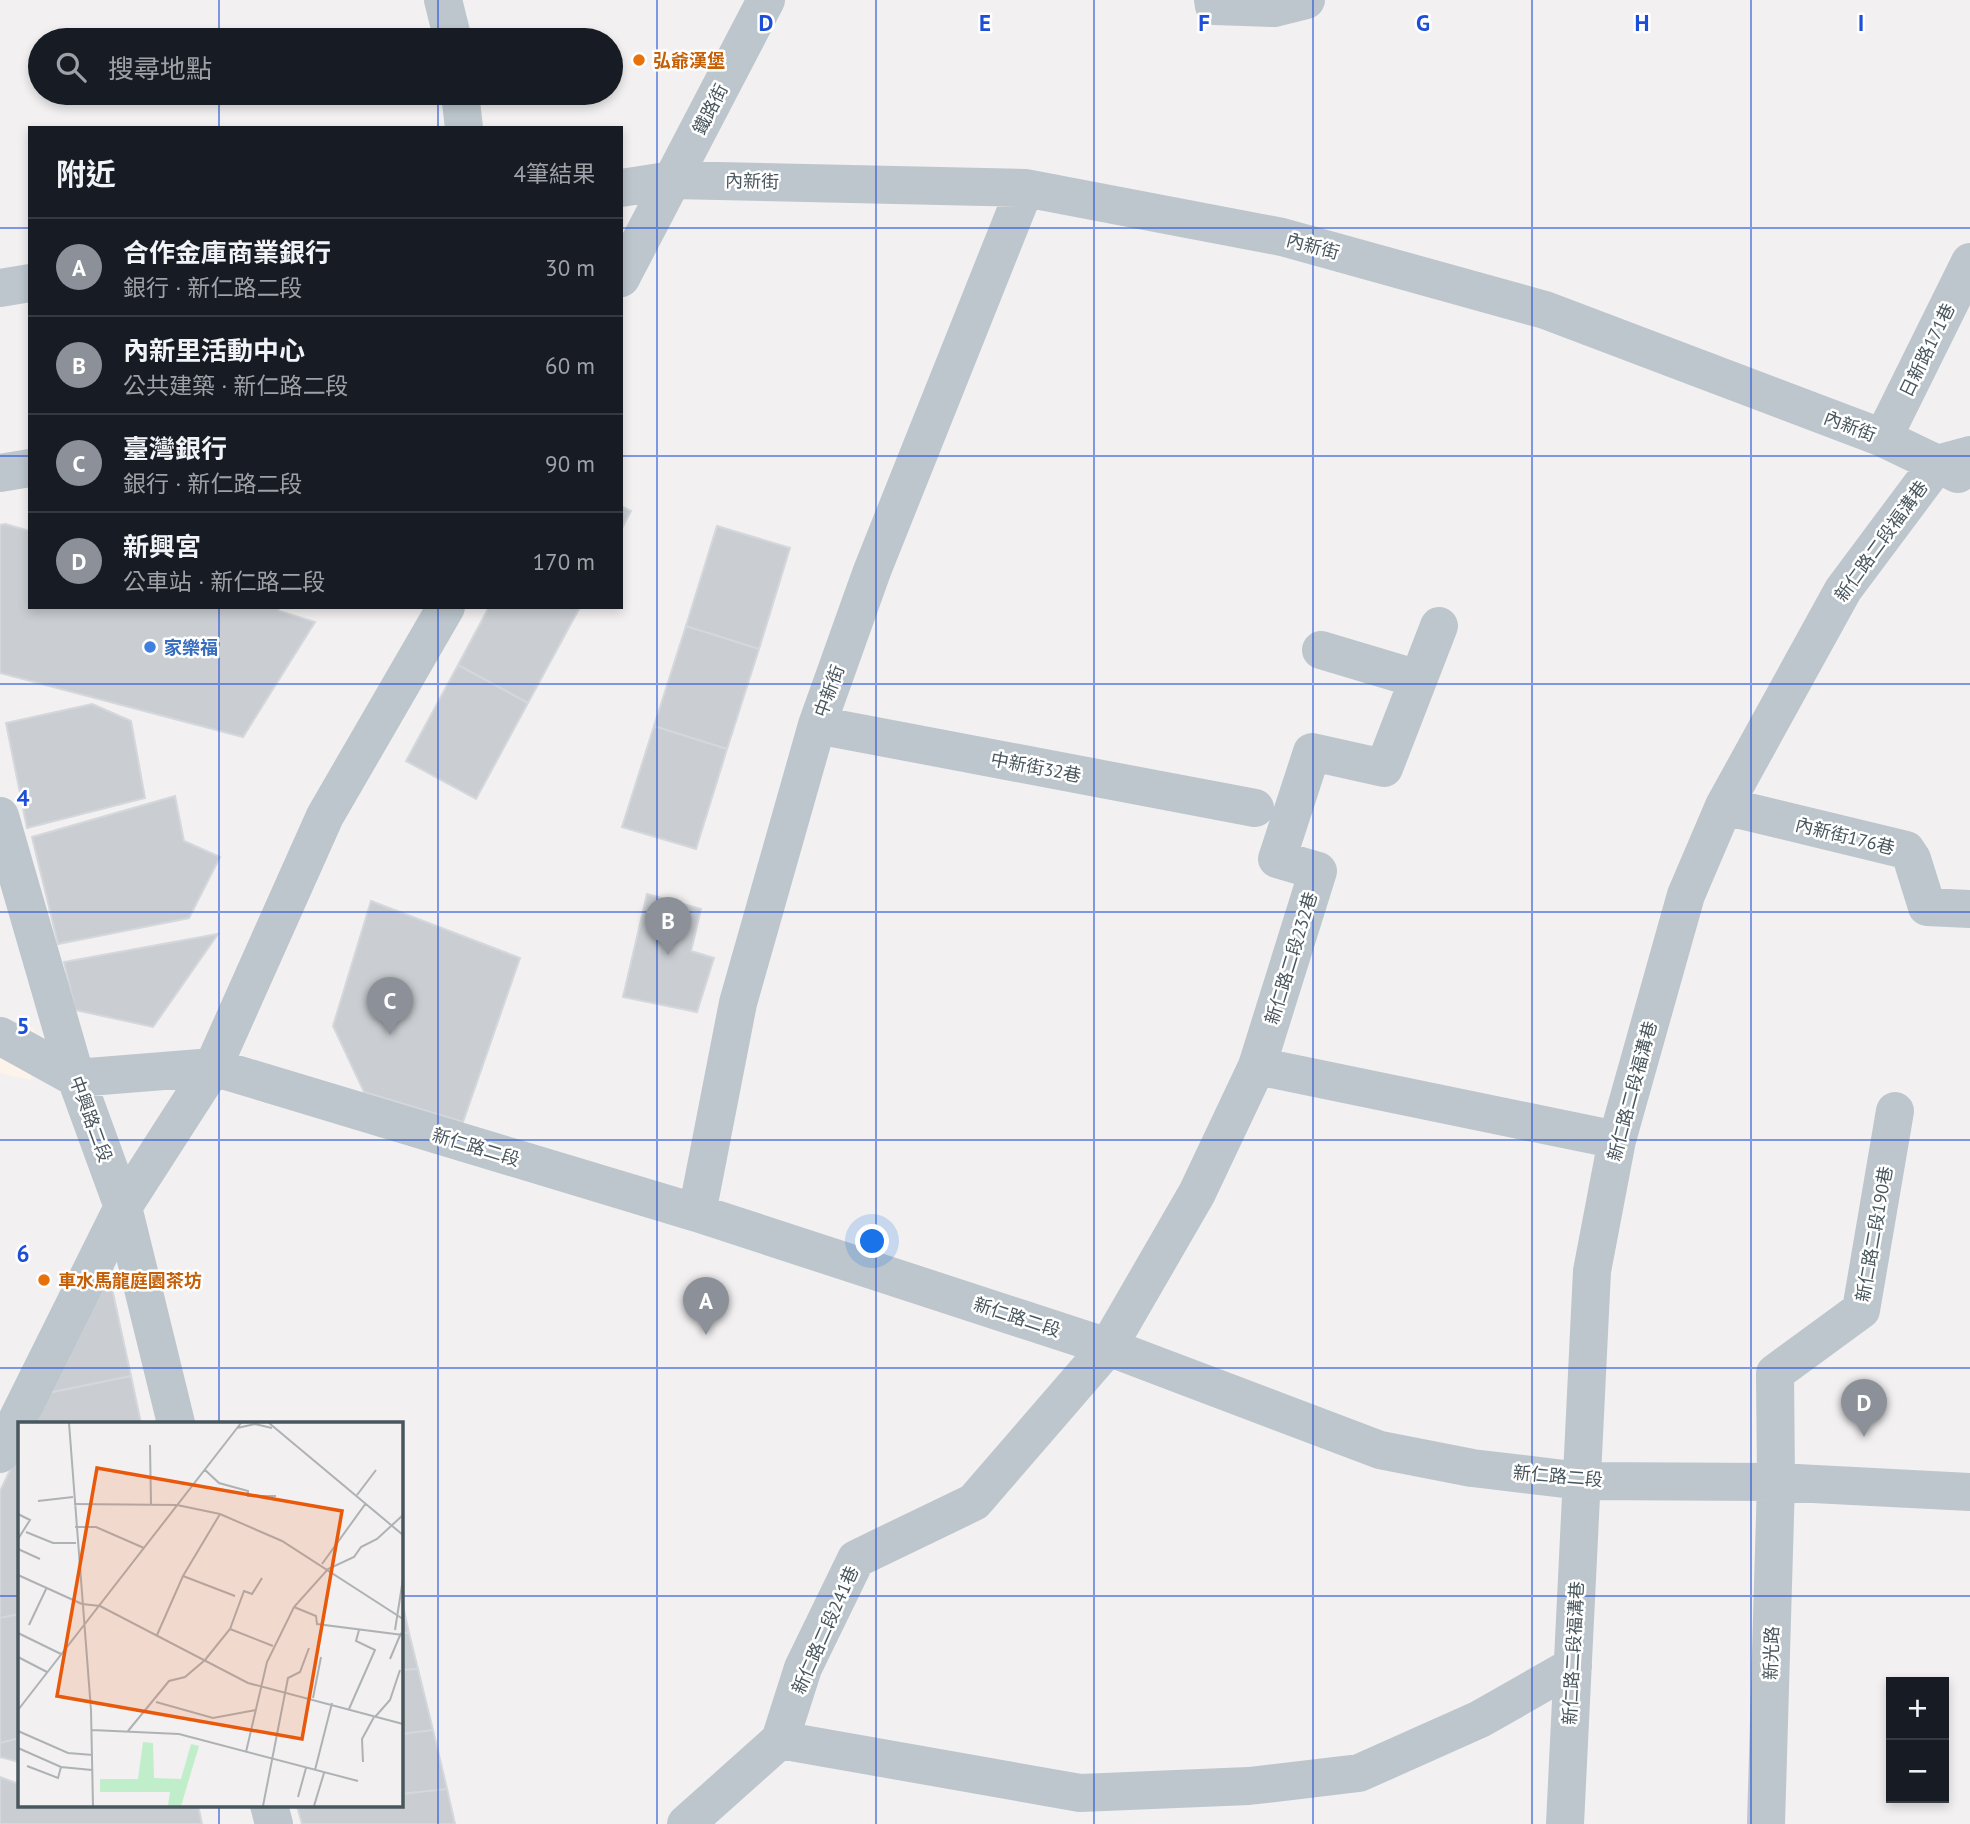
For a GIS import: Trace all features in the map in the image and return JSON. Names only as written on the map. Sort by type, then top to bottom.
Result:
[{"type":"street","points":[[443,0],[450,28]]},
{"type":"street","name":"鐵路街","points":[[623,274],[766,0]]},
{"type":"street","points":[[1213,0],[1214,6],[1274,8],[1306,0]]},
{"type":"street","points":[[461,105],[464,126]]},
{"type":"street","name":"內新街","points":[[623,188],[673,180],[1025,188],[1282,237],[1545,310],[1959,466]]},
{"type":"street","name":"中新街","points":[[697,1213],[738,1003],[817,725],[872,571],[1025,188]]},
{"type":"street","name":"日新路171巷","points":[[1883,438],[1970,262]]},
{"type":"street","points":[[0,288],[28,283]]},
{"type":"street","name":"新仁路二段福溝巷","points":[[1565,1824],[1592,1271],[1617,1140],[1686,895],[1724,806],[1843,590],[1959,466]]},
{"type":"street","points":[[0,473],[28,468]]},
{"type":"street","points":[[0,1454],[123,1207],[213,1067],[325,816],[445,609]]},
{"type":"street","name":"新仁路二段232巷","points":[[1108,1347],[1197,1193],[1257,1066],[1318,870],[1277,859],[1312,752],[1384,768],[1439,626]]},
{"type":"street","points":[[1321,650],[1418,679]]},
{"type":"street","name":"中新街32巷","points":[[817,725],[1255,808]]},
{"type":"street","name":"內新街176巷","points":[[1724,806],[1906,850],[1912,859],[1927,907],[1970,909]]},
{"type":"street","name":"中興路二段","points":[[0,816],[76,1079],[123,1207],[176,1422]]},
{"type":"street","points":[[0,1036],[76,1079]]},
{"type":"street","points":[[1257,1066],[1617,1140]]},
{"type":"street","name":"新仁路二段","points":[[76,1079],[213,1067],[697,1213],[1108,1347],[1380,1450],[1472,1468],[1581,1481],[1776,1482],[1970,1492]]},
{"type":"street","name":"新仁路二段190巷","points":[[1776,1482],[1775,1373],[1861,1310],[1895,1111]]},
{"type":"street","name":"新仁路二段241巷","points":[[780,1740],[803,1668],[856,1559],[974,1502],[1108,1347]]},
{"type":"street","name":"新光路","points":[[1766,1824],[1776,1482]]},
{"type":"street","points":[[686,1824],[780,1740],[1080,1793],[1248,1786],[1359,1773],[1480,1720],[1573,1666]]},
{"type":"street","points":[[269,1806],[274,1824]]},
{"type":"shaded area","points":[[0,1019],[35,1028],[31,1080],[0,1073]]},
{"type":"building","points":[[623,507],[631,511],[623,526]]},
{"type":"building","name":"家樂福","points":[[0,525],[28,530],[28,609],[278,609],[315,622],[243,737],[0,673]]},
{"type":"building","points":[[717,526],[790,548],[759,649],[686,626]]},
{"type":"building","points":[[488,609],[579,609],[528,703],[458,665]]},
{"type":"building","points":[[686,626],[759,649],[727,749],[654,726]]},
{"type":"building","points":[[458,665],[528,703],[476,799],[406,761]]},
{"type":"building","points":[[92,704],[131,721],[145,798],[27,828],[6,723]]},
{"type":"building","points":[[654,726],[727,749],[696,849],[622,827]]},
{"type":"building","points":[[175,796],[184,841],[220,857],[189,918],[58,944],[32,837]]},
{"type":"building","points":[[647,894],[701,909],[691,951],[714,958],[697,1012],[623,997]]},
{"type":"building","points":[[371,901],[520,958],[463,1122],[364,1092],[333,1026]]},
{"type":"building","points":[[218,934],[153,1027],[75,1010],[64,962]]},
{"type":"building","points":[[108,1270],[131,1376],[48,1393]]},
{"type":"building","points":[[131,1376],[141,1422],[34,1422],[48,1393]]},
{"type":"building","points":[[18,1454],[18,1614],[0,1618],[0,1491]]},
{"type":"building","points":[[402,1602],[409,1633],[402,1632]]},
{"type":"building","points":[[18,1614],[18,1738],[0,1743],[0,1618]]},
{"type":"building","points":[[402,1632],[409,1633],[418,1669],[402,1670]]},
{"type":"building","points":[[418,1669],[433,1730],[402,1734],[402,1670]]},
{"type":"building","points":[[433,1730],[447,1789],[402,1794],[402,1734]]},
{"type":"building","points":[[18,1738],[18,1762],[0,1757],[0,1743]]},
{"type":"building","points":[[0,1777],[18,1784],[18,1806],[198,1806],[202,1824],[0,1824]]},
{"type":"building","points":[[447,1789],[455,1824],[302,1824],[297,1806],[402,1806],[402,1794]]},
{"type":"place","name":"弘爺漢堡","points":[[639,60]]},
{"type":"place","name":"家樂福","points":[[150,647]]},
{"type":"place","name":"內新里活動中心","points":[[668,955]]},
{"type":"place","name":"臺灣銀行","points":[[390,1035]]},
{"type":"place","name":"車水馬龍庭園茶坊","points":[[44,1280]]},
{"type":"place","name":"合作金庫商業銀行","points":[[706,1335]]},
{"type":"place","name":"新興宮","points":[[1864,1437]]}]
